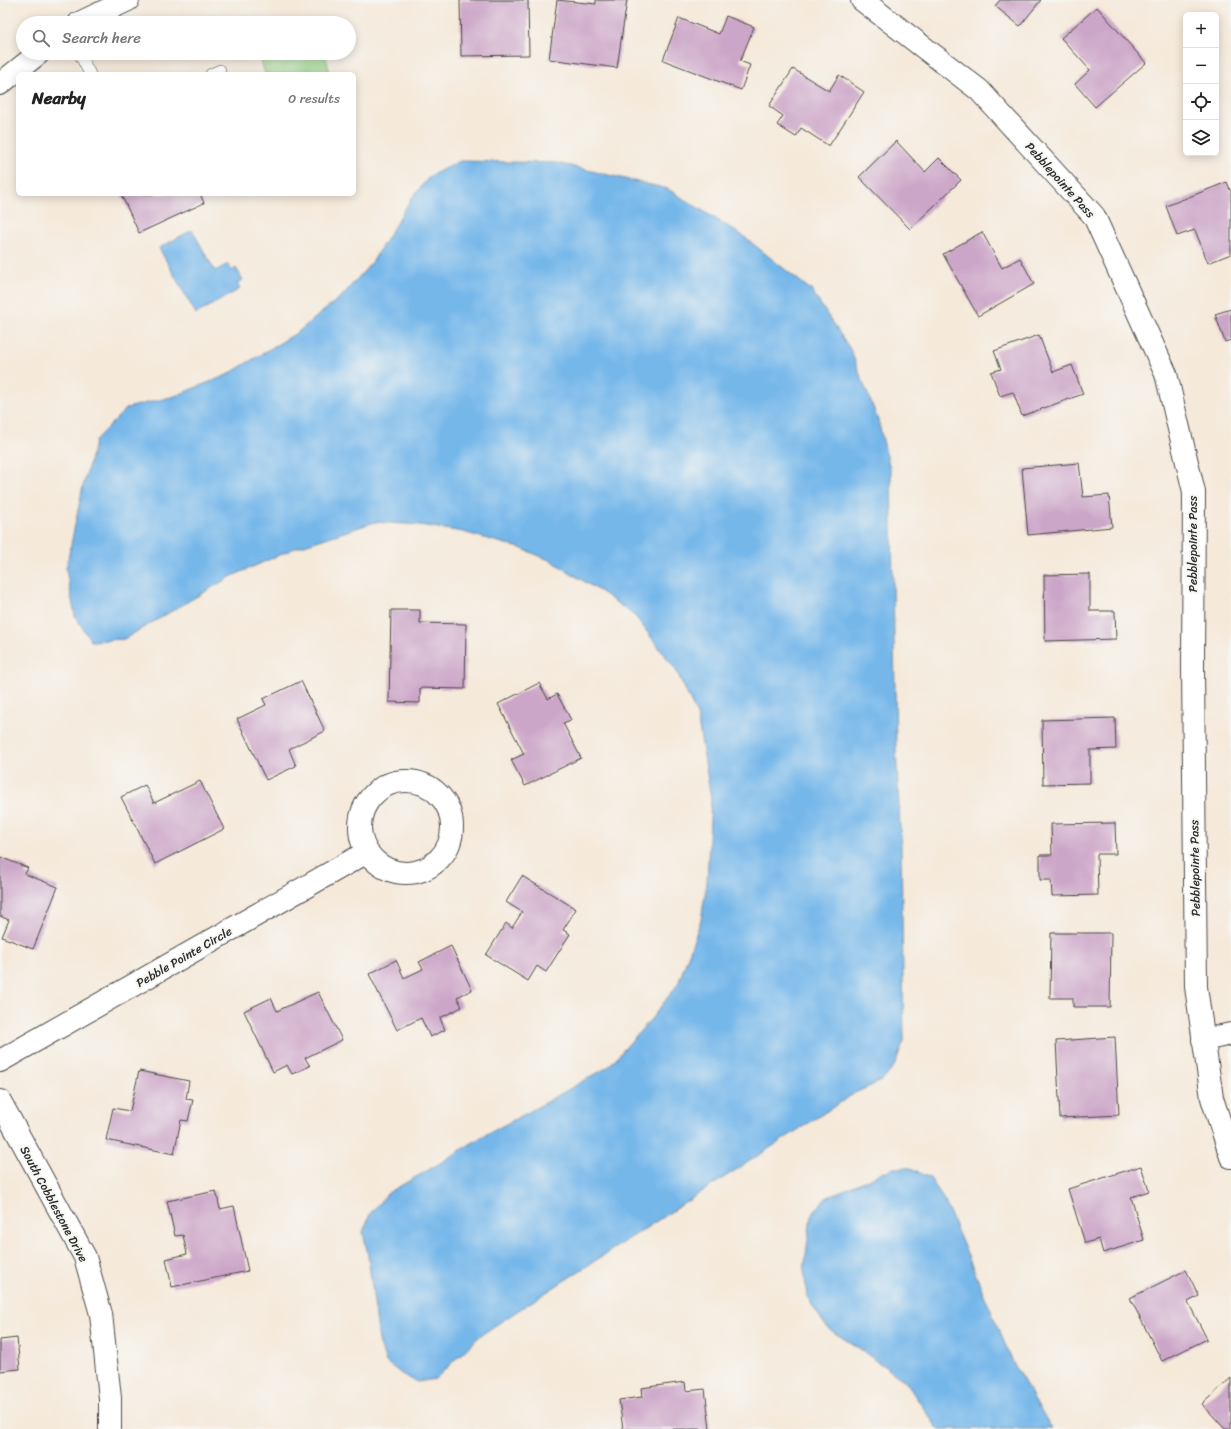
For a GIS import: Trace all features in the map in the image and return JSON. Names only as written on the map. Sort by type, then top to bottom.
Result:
[{"type":"street","points":[[94,16],[128,0]]},
{"type":"street","name":"Pebblepointe Pass","points":[[862,0],[979,90],[1094,216],[1166,374],[1194,492],[1193,666],[1196,987],[1212,1098],[1231,1157]]},
{"type":"street","points":[[0,84],[30,60]]},
{"type":"street","points":[[398,781],[414,781],[428,786],[440,795],[448,808],[452,823],[451,838],[445,852],[434,863],[421,870],[406,873],[391,870],[377,863],[367,852],[361,838],[360,823],[364,808],[372,795],[384,786],[398,781]]},
{"type":"street","name":"Pebble Pointe Circle","points":[[0,1061],[367,852]]},
{"type":"street","points":[[1203,1040],[1231,1034]]},
{"type":"street","name":"South Cobblestone Drive","points":[[0,1101],[85,1257],[102,1314],[110,1398],[110,1429]]},
{"type":"lane","points":[[83,60],[89,72]]},
{"type":"green space","points":[[261,60],[327,60],[330,72],[264,72]]},
{"type":"water","points":[[460,161],[557,163],[668,189],[743,236],[811,290],[850,349],[878,420],[891,473],[896,746],[901,848],[904,1041],[894,1067],[883,1080],[855,1093],[481,1335],[435,1379],[417,1382],[403,1375],[386,1362],[379,1341],[368,1255],[363,1232],[370,1214],[388,1193],[437,1165],[483,1136],[608,1067],[652,1018],[678,984],[701,920],[707,882],[711,798],[697,715],[676,670],[635,616],[604,594],[552,561],[520,548],[463,532],[420,525],[375,522],[295,548],[230,577],[124,639],[91,641],[75,616],[66,569],[83,486],[96,439],[127,408],[175,396],[227,375],[298,332],[342,296],[373,261],[411,199],[430,176]]},
{"type":"water","points":[[192,230],[215,271],[228,264],[232,271],[236,268],[243,280],[237,283],[240,289],[196,314],[159,248]]},
{"type":"water","points":[[893,1168],[911,1168],[930,1178],[945,1202],[1013,1363],[1052,1429],[938,1429],[905,1381],[827,1328],[807,1297],[804,1270],[811,1216],[826,1198]]},
{"type":"building","points":[[460,0],[528,0],[529,55],[461,56]]},
{"type":"building","points":[[557,0],[596,4],[596,0],[627,0],[617,68],[549,59]]},
{"type":"building","points":[[1000,0],[1041,0],[1020,26],[995,6]]},
{"type":"building","points":[[1097,7],[1146,63],[1095,107],[1075,84],[1090,70],[1061,38]]},
{"type":"building","points":[[726,16],[754,27],[740,61],[750,65],[741,90],[663,60],[679,18],[719,34]]},
{"type":"building","points":[[793,69],[829,91],[839,75],[864,92],[829,146],[801,128],[796,137],[777,125],[783,116],[769,106]]},
{"type":"building","points":[[896,141],[925,172],[939,158],[961,180],[910,229],[859,177]]},
{"type":"building","points":[[1227,182],[1231,192],[1231,254],[1208,263],[1195,230],[1177,236],[1166,206]]},
{"type":"building","points":[[122,196],[201,196],[204,203],[139,233]]},
{"type":"building","points":[[982,232],[1002,268],[1020,258],[1034,284],[978,316],[943,254]]},
{"type":"building","points":[[1231,309],[1231,340],[1225,342],[1215,314]]},
{"type":"building","points":[[1039,335],[1053,372],[1072,365],[1083,394],[1022,416],[1013,392],[1000,396],[991,372],[1001,369],[994,351]]},
{"type":"building","points":[[1079,463],[1083,497],[1109,495],[1112,527],[1028,535],[1022,468]]},
{"type":"building","points":[[1090,574],[1090,611],[1115,611],[1116,639],[1045,641],[1044,575]]},
{"type":"building","points":[[391,610],[420,610],[420,623],[466,624],[465,689],[420,688],[420,703],[389,702]]},
{"type":"building","points":[[301,681],[325,731],[289,749],[296,766],[266,780],[237,719],[266,705],[263,699]]},
{"type":"building","points":[[539,683],[548,699],[557,694],[571,720],[563,723],[581,758],[525,786],[511,760],[524,754],[498,704]]},
{"type":"building","points":[[1115,718],[1116,749],[1090,750],[1090,783],[1043,784],[1042,720]]},
{"type":"building","points":[[200,781],[224,829],[155,864],[121,797],[145,785],[154,803]]},
{"type":"building","points":[[1115,823],[1116,854],[1097,854],[1098,895],[1052,896],[1051,880],[1040,880],[1040,855],[1052,855],[1051,824]]},
{"type":"building","points":[[0,857],[28,868],[25,874],[58,887],[33,949],[2,937],[9,920],[0,916]]},
{"type":"building","points":[[522,876],[576,909],[563,930],[570,934],[546,972],[537,966],[528,981],[486,955],[506,923],[512,928],[522,912],[506,902]]},
{"type":"building","points":[[1051,933],[1111,933],[1110,1007],[1073,1007],[1073,998],[1050,998]]},
{"type":"building","points":[[451,946],[472,990],[457,997],[462,1007],[440,1018],[445,1030],[430,1037],[421,1018],[397,1030],[369,974],[396,960],[404,978],[423,969],[419,962]]},
{"type":"building","points":[[318,992],[342,1040],[305,1058],[310,1066],[292,1074],[287,1065],[273,1072],[244,1011],[271,998],[277,1011]]},
{"type":"building","points":[[1115,1037],[1119,1115],[1060,1118],[1056,1041]]},
{"type":"building","points":[[139,1071],[189,1081],[186,1099],[193,1100],[188,1121],[181,1120],[174,1154],[106,1140],[113,1108],[130,1111]]},
{"type":"building","points":[[1141,1166],[1149,1191],[1131,1197],[1144,1240],[1103,1253],[1099,1239],[1085,1243],[1068,1189]]},
{"type":"building","points":[[216,1191],[220,1209],[234,1206],[248,1271],[172,1287],[166,1259],[187,1254],[183,1235],[175,1236],[167,1201]]},
{"type":"building","points":[[1186,1270],[1199,1296],[1188,1302],[1207,1339],[1162,1361],[1130,1298]]},
{"type":"building","points":[[17,1338],[20,1369],[0,1371],[0,1340]]},
{"type":"building","points":[[1231,1378],[1231,1429],[1225,1429],[1202,1404]]},
{"type":"building","points":[[685,1382],[686,1391],[705,1389],[710,1429],[623,1429],[619,1400],[642,1397],[641,1388]]}]
